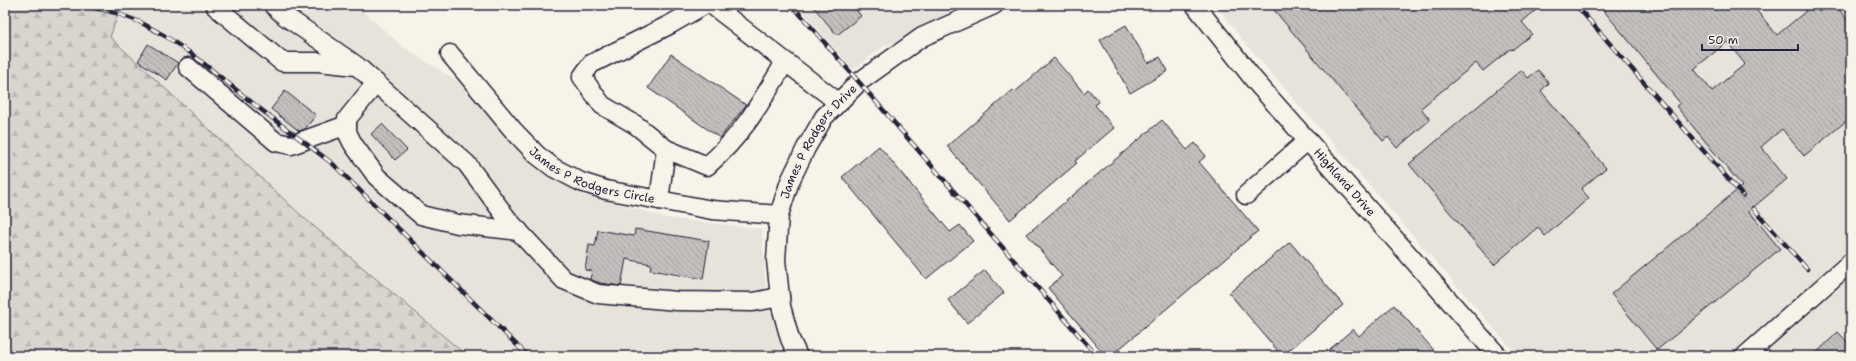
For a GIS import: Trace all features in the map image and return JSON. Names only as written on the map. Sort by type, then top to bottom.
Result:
[{"type":"street","points":[[217,5],[216,7],[282,62],[318,62],[357,66]]},
{"type":"street","points":[[273,5],[286,16],[357,66],[467,164],[509,222],[564,280],[598,294],[677,301],[753,302],[780,297]]},
{"type":"street","points":[[704,5],[671,24],[591,64],[582,77],[602,104],[636,125],[666,149],[707,166],[722,153],[748,123],[786,62]]},
{"type":"street","points":[[712,5],[839,103]]},
{"type":"street","name":"James P Rodgers Drive","points":[[798,356],[790,339],[780,297],[776,260],[779,215],[790,181],[806,148],[824,117],[859,82],[922,37],[994,5]]},
{"type":"street","name":"Highland Drive","points":[[1195,5],[1255,80],[1498,356]]},
{"type":"street","name":"James P Rodgers Circle","points":[[450,54],[513,130],[537,155],[554,168],[587,184],[606,190],[712,210],[779,215]]},
{"type":"street","points":[[188,67],[276,142],[291,145],[347,125]]},
{"type":"street","points":[[376,83],[347,119],[347,132],[353,144],[377,176],[422,216],[458,224],[519,231]]},
{"type":"street","points":[[1246,195],[1308,140]]},
{"type":"street","points":[[659,200],[666,149]]},
{"type":"street","points":[[1745,356],[1851,262]]},
{"type":"shaded area","points":[[121,5],[356,5],[403,47],[459,82],[529,160],[589,195],[667,218],[762,229],[765,281],[780,346],[785,356],[467,356],[303,217],[110,37]]},
{"type":"shaded area","points":[[797,5],[975,5],[881,48],[853,70]]},
{"type":"shaded area","points":[[1216,5],[1851,5],[1851,356],[1518,356],[1240,37]]},
{"type":"green space","points":[[5,5],[121,5],[110,37],[303,217],[467,356],[5,356]]},
{"type":"building","points":[[812,5],[852,5],[861,16],[837,35]]},
{"type":"building","points":[[1270,5],[1542,5],[1522,22],[1532,34],[1512,50],[1510,49],[1483,71],[1476,63],[1421,108],[1430,120],[1397,148],[1388,137],[1383,141]]},
{"type":"building","points":[[1599,5],[1752,5],[1777,35],[1806,11],[1802,5],[1835,5],[1851,24],[1851,117],[1804,156],[1782,129],[1761,147],[1787,179],[1749,211],[1780,249],[1657,350],[1611,294],[1742,186],[1676,106],[1680,103]],"holes":[[[1727,42],[1745,64],[1712,91],[1694,69]]]},
{"type":"building","points":[[1126,25],[1148,63],[1160,57],[1168,71],[1130,93],[1100,40]]},
{"type":"building","points":[[148,44],[178,63],[167,80],[138,61]]},
{"type":"building","points":[[671,54],[746,105],[720,138],[648,88]]},
{"type":"building","points":[[1054,58],[1084,93],[1088,89],[1099,102],[1095,105],[1114,128],[1075,161],[1077,163],[1010,220],[947,146],[1013,90],[1015,92]]},
{"type":"building","points":[[1521,70],[1528,78],[1538,70],[1549,83],[1541,91],[1606,168],[1581,189],[1589,198],[1545,236],[1538,227],[1494,265],[1409,164]]},
{"type":"building","points":[[285,91],[316,115],[305,129],[299,131],[271,109]]},
{"type":"building","points":[[1162,120],[1187,150],[1195,143],[1206,156],[1199,162],[1258,231],[1111,356],[1106,356],[1048,288],[1062,276],[1027,234]]},
{"type":"building","points":[[382,124],[407,150],[395,160],[371,134]]},
{"type":"building","points":[[879,146],[950,232],[960,225],[973,241],[926,279],[842,177]]},
{"type":"building","points":[[635,229],[709,241],[703,279],[650,270],[651,264],[626,259],[621,286],[600,283],[590,279],[592,271],[585,270],[589,245],[595,246],[598,230],[634,236]]},
{"type":"building","points":[[1290,242],[1343,305],[1282,356],[1229,293]]},
{"type":"building","points":[[985,270],[1004,293],[967,323],[948,300]]},
{"type":"building","points":[[1394,305],[1439,356],[1322,356],[1353,329],[1359,336]]},
{"type":"building","points":[[1838,332],[1851,346],[1851,356],[1813,356]]},
{"type":"railway","points":[[83,5],[116,13],[140,22],[165,36],[192,54],[255,105],[333,164],[528,356]]},
{"type":"railway","points":[[792,5],[1097,356]]},
{"type":"railway","points":[[1576,5],[1743,196]]},
{"type":"railway","points":[[1753,208],[1807,269]]}]
